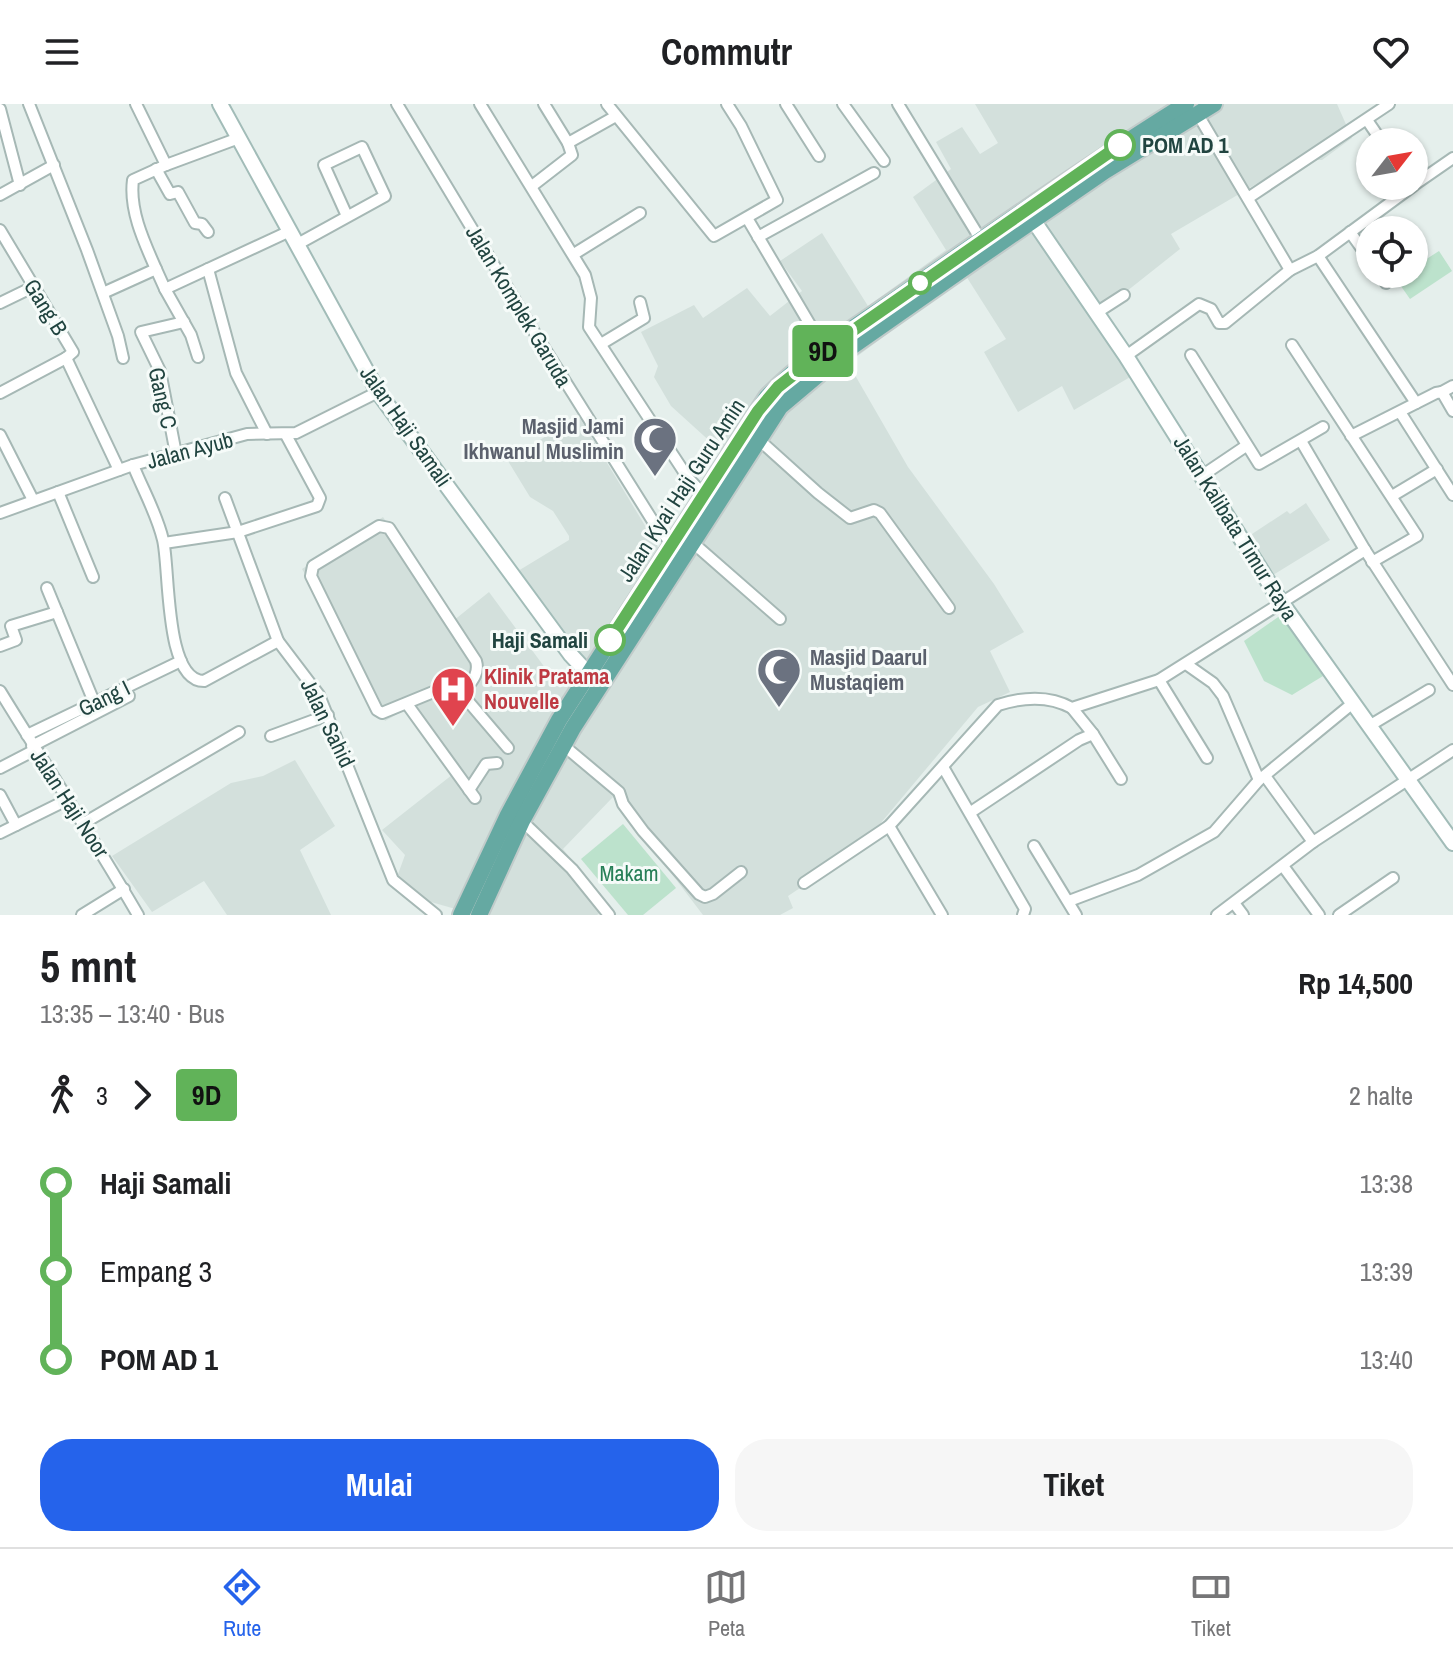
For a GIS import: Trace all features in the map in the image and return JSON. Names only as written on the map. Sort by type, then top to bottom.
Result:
[{"type":"main road","name":"Jalan Kyai Haji Guru Amin","points":[[590,676],[692,542],[780,407],[810,379],[1029,214],[1192,107],[1214,104]]},
{"type":"main road","name":"Jalan Kyai Haji Guru Amin","points":[[590,676],[669,541],[767,397],[822,344],[975,231],[1029,214]]},
{"type":"main road","points":[[479,915],[522,821],[563,745],[590,676]]},
{"type":"main road","points":[[461,915],[508,815],[559,720],[590,676]]},
{"type":"street","points":[[29,104],[103,293],[123,358]]},
{"type":"street","points":[[136,104],[170,194],[178,192],[195,223],[202,224],[208,232]]},
{"type":"street","name":"Jalan Haji Samali","points":[[220,104],[378,392],[571,655],[590,676]]},
{"type":"street","name":"Jalan Komplek Garuda","points":[[397,104],[533,330],[657,527],[669,541]]},
{"type":"street","points":[[480,104],[585,275],[591,298],[589,327],[688,478],[702,493]]},
{"type":"street","points":[[532,186],[572,155],[544,104]]},
{"type":"street","points":[[607,104],[712,235],[716,236],[776,201],[741,126],[727,104]]},
{"type":"street","points":[[786,104],[819,156]]},
{"type":"street","points":[[843,104],[884,161]]},
{"type":"street","points":[[898,104],[975,231]]},
{"type":"street","points":[[1248,198],[1389,104]]},
{"type":"street","points":[[3,107],[20,185]]},
{"type":"street","points":[[1192,107],[1290,270]]},
{"type":"street","points":[[568,143],[616,116]]},
{"type":"street","points":[[1367,120],[1372,128]]},
{"type":"street","points":[[198,357],[139,230],[133,180],[239,138]]},
{"type":"street","points":[[165,289],[208,269],[347,216],[385,196],[362,147],[324,165],[347,216]]},
{"type":"street","points":[[1428,176],[1453,158]]},
{"type":"street","points":[[0,195],[54,165]]},
{"type":"street","points":[[758,237],[874,173]]},
{"type":"street","points":[[1126,356],[1199,304],[1211,309],[1219,323],[1225,323],[1290,270],[1318,256],[1394,200]]},
{"type":"street","points":[[574,254],[640,213]]},
{"type":"street","name":"Jalan Kalibata Timur Raya","points":[[1029,214],[1126,356],[1281,602],[1453,843]]},
{"type":"street","points":[[747,218],[822,344]]},
{"type":"street","name":"Gang B","points":[[0,230],[73,352],[66,358],[119,470]]},
{"type":"street","points":[[1350,232],[1356,240]]},
{"type":"street","points":[[1318,256],[1416,403]]},
{"type":"street","points":[[103,293],[156,269]]},
{"type":"street","points":[[208,269],[233,365],[267,434]]},
{"type":"street","points":[[0,303],[33,287]]},
{"type":"street","points":[[1096,313],[1124,295]]},
{"type":"street","points":[[601,344],[644,318],[640,302]]},
{"type":"street","name":"Gang C","points":[[176,454],[160,371],[141,332],[184,322]]},
{"type":"street","points":[[1292,345],[1417,536],[1372,562]]},
{"type":"street","points":[[1191,355],[1259,464],[1323,427]]},
{"type":"street","points":[[0,393],[66,358]]},
{"type":"street","points":[[1351,436],[1453,386]]},
{"type":"street","name":"Jalan Ayub","points":[[0,513],[133,465],[247,434],[286,435],[304,430],[378,392]]},
{"type":"street","points":[[1442,392],[1453,411]]},
{"type":"street","points":[[1400,412],[1453,495]]},
{"type":"street","points":[[0,435],[33,500]]},
{"type":"street","points":[[164,543],[238,532],[286,518],[320,503],[286,435]]},
{"type":"street","points":[[758,439],[850,518],[874,510],[880,513],[949,608]]},
{"type":"street","points":[[1301,441],[1372,562],[1453,685]]},
{"type":"street","points":[[1203,475],[1246,446]]},
{"type":"street","points":[[133,465],[164,543],[170,622],[181,661],[189,676],[196,681],[204,681],[278,641]]},
{"type":"street","points":[[1392,496],[1437,469]]},
{"type":"street","points":[[58,492],[93,577]]},
{"type":"street","name":"Jalan Sahid","points":[[225,498],[278,641],[306,676],[328,715],[378,839],[382,859],[393,880],[435,914]]},
{"type":"street","points":[[462,694],[476,675],[476,661],[389,528],[379,526],[313,566],[311,576],[377,710],[382,713],[451,686],[462,694],[508,748]]},
{"type":"street","points":[[692,542],[780,619]]},
{"type":"street","points":[[1072,708],[1159,680],[1365,550]]},
{"type":"street","points":[[47,588],[94,702]]},
{"type":"street","points":[[0,646],[16,640],[11,626],[57,612]]},
{"type":"street","name":"Gang I","points":[[27,735],[181,661]]},
{"type":"street","points":[[1186,664],[1213,683],[1223,696],[1262,778],[1313,842]]},
{"type":"street","points":[[1159,680],[1207,758]]},
{"type":"street","points":[[1369,726],[1429,690]]},
{"type":"street","name":"Jalan Haji Noor","points":[[0,691],[138,915]]},
{"type":"street","points":[[0,768],[129,696]]},
{"type":"street","points":[[804,883],[889,826],[998,705],[1023,698],[1038,698],[1072,708],[1093,734],[1121,779]]},
{"type":"street","points":[[1069,901],[1138,875],[1214,832],[1262,778],[1353,703]]},
{"type":"street","points":[[407,704],[472,794],[486,764],[497,763]]},
{"type":"street","points":[[271,736],[328,715]]},
{"type":"street","points":[[84,823],[239,732]]},
{"type":"street","points":[[971,812],[1079,740],[1093,734]]},
{"type":"street","points":[[563,745],[619,792],[623,804],[643,831],[699,894],[705,897],[713,894],[741,872]]},
{"type":"street","points":[[1217,915],[1313,842],[1453,750]]},
{"type":"street","points":[[943,767],[1025,909],[1023,915]]},
{"type":"street","points":[[0,795],[16,825]]},
{"type":"street","points":[[0,833],[69,799]]},
{"type":"street","points":[[522,821],[572,869],[609,915]]},
{"type":"street","points":[[889,826],[942,915]]},
{"type":"street","points":[[1034,846],[1076,915]]},
{"type":"street","points":[[1283,866],[1319,915]]},
{"type":"street","points":[[1344,914],[1393,878]]},
{"type":"street","points":[[82,915],[124,889]]},
{"type":"street","points":[[1234,903],[1243,915]]},
{"type":"shaded area","points":[[975,104],[1337,104],[1352,138],[1322,160],[1297,160],[1171,234],[1180,249],[1098,314],[1137,373],[1074,410],[1062,386],[1018,412],[984,352],[1006,339],[966,276],[848,363],[908,467],[994,584],[1024,632],[990,651],[1010,692],[978,707],[859,849],[788,896],[793,908],[780,915],[703,915],[613,797],[563,849],[609,906],[597,915],[457,915],[459,910],[417,898],[397,877],[405,855],[382,830],[457,771],[412,706],[385,721],[348,646],[302,569],[383,517],[453,621],[489,592],[560,688],[582,659],[518,571],[569,540],[569,536],[553,511],[530,497],[508,461],[578,415],[661,552],[725,455],[671,406],[654,377],[658,366],[641,332],[694,305],[703,318],[747,288],[770,316],[802,291],[780,261],[822,233],[868,306],[946,250],[913,197],[951,169],[936,142],[962,127],[980,154],[998,143]]},
{"type":"shaded area","points":[[1306,503],[1330,540],[1273,575],[1249,536],[1287,511],[1290,514]]},
{"type":"shaded area","points":[[295,760],[335,826],[300,850],[331,915],[227,915],[204,881],[152,912],[112,856],[231,783],[263,776]]},
{"type":"green space","points":[[1439,251],[1452,271],[1428,287],[1428,258]]},
{"type":"green space","points":[[1402,288],[1426,288],[1410,299]]},
{"type":"green space","points":[[1281,615],[1323,676],[1292,695],[1264,681],[1244,641]]},
{"type":"green space","name":"Makam","points":[[623,824],[676,888],[643,915],[628,915],[581,859]]},
{"type":"bus line","name":"9D","points":[[610,640],[767,397],[873,315],[1120,145]]},
{"type":"place","name":"POM AD 1","points":[[1120,145]]},
{"type":"place","name":"Masjid Jami Ikhwanul Muslimin","points":[[655,478]]},
{"type":"place","name":"Haji Samali","points":[[610,640]]},
{"type":"place","name":"Masjid Daarul Mustaqiem","points":[[779,709]]},
{"type":"place","name":"Klinik Pratama Nouvelle","points":[[453,728]]}]
